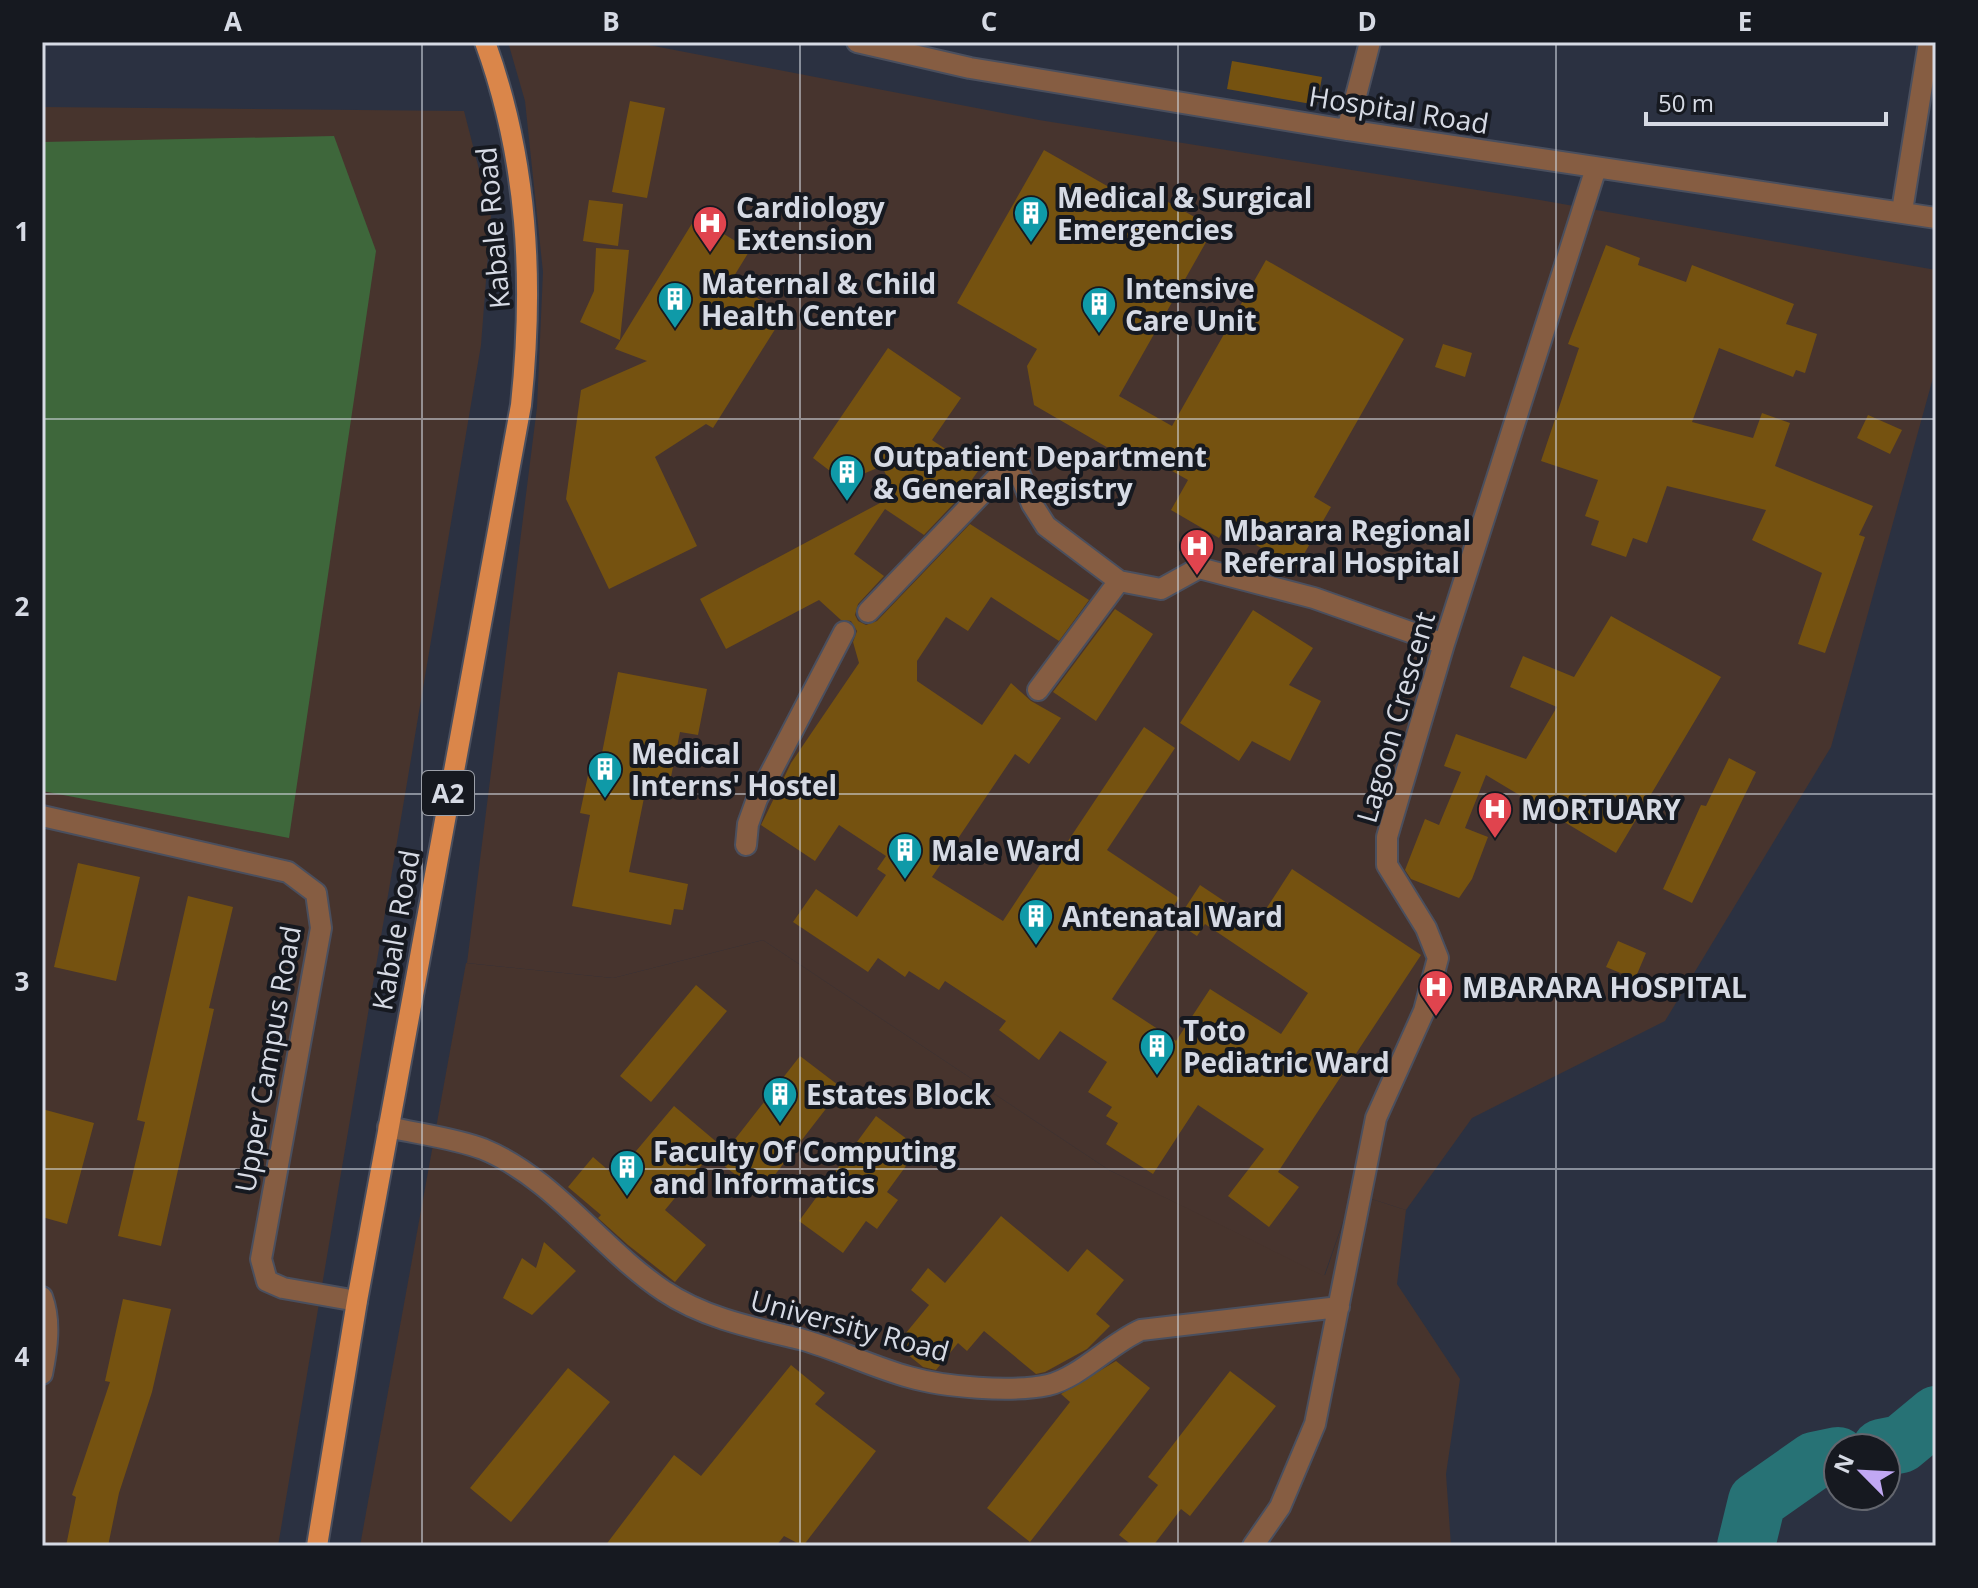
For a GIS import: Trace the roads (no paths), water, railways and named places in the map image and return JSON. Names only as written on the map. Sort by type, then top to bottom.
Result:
[{"type":"main road","name":"Kabale Road","points":[[317,1546],[388,1127],[521,405],[528,334],[529,266],[520,172],[499,80],[485,42]]},
{"type":"street","name":"Hospital Road","points":[[857,42],[970,68],[1347,130],[1936,218]]},
{"type":"street","points":[[1347,130],[1370,42]]},
{"type":"street","points":[[1902,211],[1929,42]]},
{"type":"street","name":"Lagoon Crescent","points":[[1253,1546],[1280,1507],[1315,1424],[1376,1118],[1424,1011],[1438,958],[1426,928],[1387,865],[1387,837],[1444,644],[1596,168]]},
{"type":"street","points":[[868,612],[1014,460],[1032,504],[1046,526],[1119,581],[1161,589],[1199,568],[1314,598],[1444,644]]},
{"type":"street","points":[[1038,690],[1119,581]]},
{"type":"street","points":[[746,845],[748,824],[757,799],[844,632]]},
{"type":"street","name":"Upper Campus Road","points":[[42,816],[288,872],[316,893],[321,928],[261,1259],[267,1281],[283,1288],[357,1301]]},
{"type":"street","name":"University Road","points":[[388,1127],[483,1149],[536,1180],[664,1291],[710,1314],[756,1331],[800,1339],[931,1381],[1005,1387],[1050,1385],[1099,1357],[1121,1339],[1141,1330],[1339,1307]]},
{"type":"street","points":[[42,1297],[46,1308],[47,1351],[42,1374]]},
{"type":"waterway","points":[[1902,1443],[1936,1415]]},
{"type":"waterway","points":[[1746,1546],[1757,1501],[1814,1461],[1822,1459]]},
{"type":"place","name":"Medical & Surgical Emergencies","points":[[1031,244]]},
{"type":"place","name":"Cardiology Extension","points":[[710,254]]},
{"type":"place","name":"Maternal & Child Health Center","points":[[675,330]]},
{"type":"place","name":"Intensive Care Unit","points":[[1099,335]]},
{"type":"place","name":"Outpatient Department & General Registry","points":[[847,503]]},
{"type":"place","name":"Mbarara Regional Referral Hospital","points":[[1197,577]]},
{"type":"place","name":"Medical Interns' Hostel","points":[[605,800]]},
{"type":"place","name":"MORTUARY","points":[[1495,840]]},
{"type":"place","name":"Male Ward","points":[[905,881]]},
{"type":"place","name":"Antenatal Ward","points":[[1036,947]]},
{"type":"place","name":"MBARARA HOSPITAL","points":[[1436,1018]]},
{"type":"place","name":"Toto Pediatric Ward","points":[[1157,1077]]},
{"type":"place","name":"Estates Block","points":[[780,1125]]},
{"type":"place","name":"Faculty Of Computing and Informatics","points":[[627,1198]]}]
